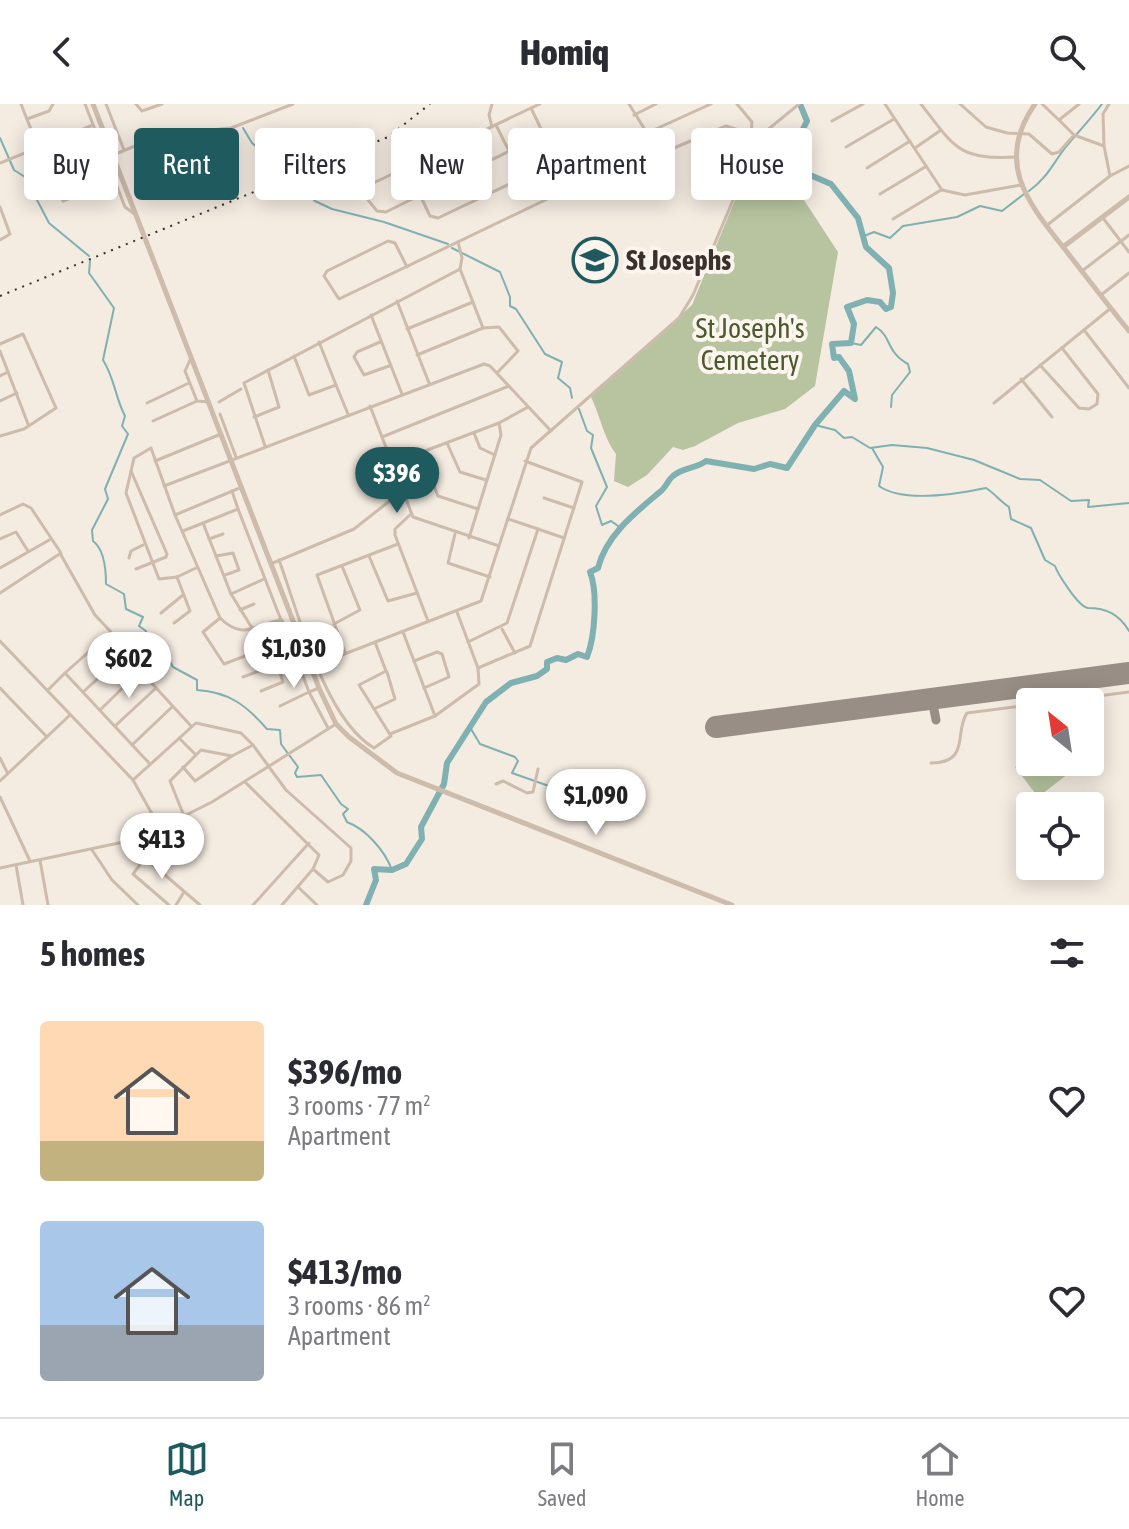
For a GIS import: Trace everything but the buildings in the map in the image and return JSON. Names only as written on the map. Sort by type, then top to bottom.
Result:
[{"type":"street","points":[[21,104],[31,128]]},
{"type":"street","points":[[27,119],[49,111],[53,104]]},
{"type":"street","points":[[106,104],[124,150]]},
{"type":"street","points":[[136,104],[142,111],[162,104]]},
{"type":"street","points":[[118,153],[162,135],[231,128],[293,104]]},
{"type":"street","points":[[492,104],[489,115],[508,150]]},
{"type":"street","points":[[490,128],[540,104]]},
{"type":"street","points":[[629,104],[647,133],[711,104]]},
{"type":"street","points":[[634,115],[656,104]]},
{"type":"street","points":[[737,104],[752,122],[752,128]]},
{"type":"street","points":[[832,121],[863,104]]},
{"type":"street","points":[[885,104],[942,190],[965,195],[1021,185]]},
{"type":"street","points":[[921,104],[957,148],[976,157],[1017,157]]},
{"type":"street","points":[[960,104],[986,127],[1029,134],[1055,154],[1077,136]]},
{"type":"street","points":[[1035,104],[1019,134],[1017,157],[1021,185],[1046,226],[1129,331]]},
{"type":"street","points":[[1042,104],[1077,136],[1104,146]]},
{"type":"street","points":[[1059,120],[1079,104]]},
{"type":"street","points":[[1109,104],[1103,114],[1104,146],[1110,176]]},
{"type":"street","points":[[89,105],[94,128]]},
{"type":"street","points":[[89,105],[100,128]]},
{"type":"street","points":[[770,128],[798,105]]},
{"type":"street","points":[[531,108],[540,128]]},
{"type":"street","points":[[846,147],[894,119]]},
{"type":"street","points":[[86,128],[93,125]]},
{"type":"street","points":[[915,148],[941,130]]},
{"type":"street","points":[[867,168],[910,141]]},
{"type":"street","points":[[0,163],[24,153]]},
{"type":"street","points":[[78,165],[87,193],[63,201],[52,177],[78,165]]},
{"type":"street","points":[[1046,226],[1110,176],[1129,166]]},
{"type":"street","points":[[118,167],[233,458]]},
{"type":"street","points":[[880,194],[925,167]]},
{"type":"street","points":[[391,176],[363,190],[382,213],[409,200]]},
{"type":"street","points":[[118,189],[125,207],[138,216]]},
{"type":"street","points":[[893,219],[942,190]]},
{"type":"street","points":[[1063,247],[1129,197]]},
{"type":"street","points":[[422,200],[430,216],[438,218],[476,200]]},
{"type":"street","points":[[407,267],[395,243],[388,241],[324,276],[339,299],[407,267],[541,200]]},
{"type":"street","points":[[314,666],[481,601],[531,448],[685,309],[732,200]]},
{"type":"street","points":[[0,207],[10,234],[0,240]]},
{"type":"street","points":[[1103,218],[1129,252]]},
{"type":"street","points":[[1082,271],[1129,235]]},
{"type":"street","points":[[458,242],[462,258],[460,269],[483,328]]},
{"type":"street","points":[[265,446],[243,385],[460,269]]},
{"type":"street","points":[[1101,295],[1129,273]]},
{"type":"street","points":[[397,301],[429,383]]},
{"type":"street","points":[[407,329],[473,302]]},
{"type":"street","points":[[994,403],[1111,308]]},
{"type":"street","points":[[371,315],[402,394]]},
{"type":"street","points":[[417,355],[483,328],[499,327],[518,351],[497,373]]},
{"type":"street","points":[[1084,330],[1129,388]]},
{"type":"street","points":[[0,344],[23,334],[55,405],[53,412],[15,433],[0,436]]},
{"type":"street","points":[[319,342],[348,414]]},
{"type":"street","points":[[380,342],[357,352],[354,357],[364,375],[389,366]]},
{"type":"street","points":[[1040,365],[1079,408],[1089,409],[1097,404],[1098,394],[1062,348]]},
{"type":"street","points":[[0,351],[28,424]]},
{"type":"street","points":[[294,356],[309,395],[336,385]]},
{"type":"street","points":[[193,358],[185,369],[197,401]]},
{"type":"street","points":[[164,486],[484,364],[497,373],[551,431]]},
{"type":"street","points":[[254,417],[279,407],[268,370]]},
{"type":"street","points":[[0,376],[8,372]]},
{"type":"street","points":[[1021,379],[1052,417]]},
{"type":"street","points":[[147,403],[189,383]]},
{"type":"street","points":[[382,437],[509,386]]},
{"type":"street","points":[[219,402],[241,389]]},
{"type":"street","points":[[0,401],[17,393]]},
{"type":"street","points":[[153,421],[197,401],[210,402]]},
{"type":"street","points":[[370,406],[411,514],[455,534],[499,546]]},
{"type":"street","points":[[393,463],[499,423],[528,407]]},
{"type":"street","points":[[220,414],[242,487],[276,562],[319,688],[336,724],[380,763],[434,789],[732,905]]},
{"type":"street","points":[[27,417],[34,421]]},
{"type":"street","points":[[469,538],[501,435],[499,423]]},
{"type":"street","points":[[474,433],[480,448],[495,455]]},
{"type":"street","points":[[155,461],[221,434]]},
{"type":"street","points":[[447,443],[460,472],[487,480]]},
{"type":"street","points":[[196,568],[177,577],[159,579],[143,545],[126,493],[134,458],[147,448],[151,448],[196,568],[220,618],[234,629],[252,629],[292,616]]},
{"type":"street","points":[[420,452],[438,496],[478,509]]},
{"type":"street","points":[[478,668],[530,646],[581,479],[525,461]]},
{"type":"street","points":[[131,471],[167,554],[152,564],[136,569]]},
{"type":"street","points":[[175,515],[242,487]]},
{"type":"street","points":[[232,491],[309,693],[328,728]]},
{"type":"street","points":[[276,562],[354,529],[403,491]]},
{"type":"street","points":[[544,498],[574,508]]},
{"type":"street","points":[[0,515],[27,505],[61,555],[95,615],[111,631],[48,690]]},
{"type":"street","points":[[183,531],[238,509]]},
{"type":"street","points":[[411,514],[395,529],[428,622]]},
{"type":"street","points":[[508,519],[565,538]]},
{"type":"street","points":[[203,523],[231,594],[252,629]]},
{"type":"street","points":[[468,642],[507,623],[538,529]]},
{"type":"street","points":[[0,539],[15,532],[28,552]]},
{"type":"street","points":[[209,539],[223,534]]},
{"type":"street","points":[[455,534],[446,562],[490,577]]},
{"type":"street","points":[[0,568],[51,539]]},
{"type":"street","points":[[345,653],[316,576],[398,544]]},
{"type":"street","points":[[129,558],[131,551],[143,545]]},
{"type":"street","points":[[216,556],[233,553],[239,570],[224,576]]},
{"type":"street","points":[[0,593],[61,555]]},
{"type":"street","points":[[369,556],[388,601],[418,593]]},
{"type":"street","points":[[276,562],[292,616],[314,666],[329,693],[368,744],[378,747],[388,741],[390,734],[359,683],[386,671]]},
{"type":"street","points":[[334,624],[360,610],[342,566]]},
{"type":"street","points":[[174,623],[189,613],[177,577]]},
{"type":"street","points":[[231,594],[264,579]]},
{"type":"street","points":[[161,613],[183,595]]},
{"type":"street","points":[[240,610],[254,604]]},
{"type":"street","points":[[390,734],[435,716],[479,684],[478,668],[457,612]]},
{"type":"street","points":[[220,618],[203,631],[224,664],[288,639]]},
{"type":"street","points":[[502,628],[515,653]]},
{"type":"street","points":[[403,632],[435,716]]},
{"type":"street","points":[[0,641],[133,780],[160,828]]},
{"type":"street","points":[[374,709],[395,699],[375,642]]},
{"type":"street","points":[[261,691],[283,682],[271,647]]},
{"type":"street","points":[[413,661],[437,652],[442,654],[449,677],[424,688]]},
{"type":"street","points":[[83,692],[122,655],[128,656],[191,726]]},
{"type":"street","points":[[243,677],[277,664]]},
{"type":"street","points":[[100,710],[140,671]]},
{"type":"street","points":[[65,673],[150,764]]},
{"type":"street","points":[[115,726],[156,688]]},
{"type":"street","points":[[280,706],[319,688]]},
{"type":"street","points":[[1,692],[47,737]]},
{"type":"street","points":[[1104,695],[1129,692]]},
{"type":"street","points":[[132,745],[172,707]]},
{"type":"street","points":[[931,763],[950,758],[959,748],[963,717],[967,713],[1016,707]]},
{"type":"street","points":[[0,781],[70,715]]},
{"type":"street","points":[[133,780],[191,726],[200,723],[236,732],[253,745],[286,790],[351,848],[351,861],[333,882],[328,882],[313,869]]},
{"type":"street","points":[[0,868],[138,839],[245,781],[336,724]]},
{"type":"street","points":[[179,738],[195,754]]},
{"type":"street","points":[[183,767],[195,781],[253,745]]},
{"type":"street","points":[[184,816],[169,785],[183,767],[195,754],[205,749],[232,756]]},
{"type":"street","points":[[0,758],[7,772]]},
{"type":"street","points":[[496,784],[503,781],[527,793],[533,792],[538,769]]},
{"type":"street","points":[[245,781],[319,855],[313,869],[282,905]]},
{"type":"street","points":[[0,797],[30,861]]},
{"type":"street","points":[[138,839],[145,858],[200,905]]},
{"type":"street","points":[[253,905],[309,843]]},
{"type":"street","points":[[92,850],[112,880],[138,905]]},
{"type":"street","points":[[145,858],[133,874],[169,905]]},
{"type":"street","points":[[40,860],[48,905]]},
{"type":"street","points":[[16,864],[23,905]]},
{"type":"street","points":[[298,887],[317,905]]},
{"type":"street","points":[[176,905],[184,892]]},
{"type":"green space","name":"St Joseph's Cemetery","points":[[735,200],[804,200],[838,252],[815,386],[785,409],[738,423],[695,446],[683,450],[673,447],[647,475],[628,487],[614,481],[616,454],[591,397],[692,305]]},
{"type":"green space","points":[[1022,776],[1065,776],[1045,792],[1034,792]]},
{"type":"waterway","points":[[366,905],[376,880],[374,869],[392,870],[406,864],[422,839],[421,827],[444,784],[447,763],[486,702],[511,683],[537,676],[547,669],[547,662],[557,658],[566,660],[578,654],[587,657],[594,614],[590,572],[598,568],[608,545],[623,525],[673,476],[706,461],[754,469],[770,464],[787,468],[815,425],[844,391],[855,399],[849,371],[839,357],[834,358],[832,344],[851,343],[854,324],[847,307],[867,300],[880,302],[886,309],[891,307],[893,293],[889,268],[866,247],[858,218],[831,184],[796,169],[795,159],[771,155],[773,149],[785,142],[786,134],[800,135],[807,121],[800,104]]},
{"type":"waterway","points":[[1029,191],[1045,176],[1102,104]]},
{"type":"waterway","points":[[243,128],[255,146]]},
{"type":"waterway","points":[[0,138],[14,170],[25,177],[49,223],[89,256]]},
{"type":"waterway","points":[[864,236],[874,232],[890,238],[903,226],[957,217],[980,206],[1002,211],[1024,194]]},
{"type":"waterway","points":[[314,200],[332,209],[384,222],[448,244]]},
{"type":"waterway","points":[[452,248],[500,272],[510,297],[510,306],[516,309],[545,354],[562,362],[558,378],[570,388],[572,398]]},
{"type":"waterway","points":[[90,261],[89,273],[114,308],[103,360],[125,416],[122,426],[128,434],[105,489],[108,499],[92,530],[93,541],[104,561],[106,584],[124,594],[126,609],[143,617],[139,626],[146,631],[144,644],[151,653],[164,651],[173,667],[197,680],[197,690],[228,697],[252,713],[267,729],[280,730],[281,744],[298,767],[297,777],[321,775],[348,809],[343,814],[347,822],[374,842],[392,870]]},
{"type":"waterway","points":[[851,343],[861,345],[876,327],[885,335],[896,355],[908,364],[910,372],[892,395],[891,407]]},
{"type":"waterway","points":[[579,409],[587,431],[593,435],[591,448],[607,487],[596,506],[602,525],[611,521],[621,528]]},
{"type":"waterway","points":[[815,425],[835,430],[844,438],[852,437],[870,448],[892,445],[927,448],[974,460],[1020,479],[1040,480],[1071,501],[1089,500],[1088,507],[1129,503]]},
{"type":"waterway","points":[[872,448],[883,467],[879,486],[889,491],[931,496],[989,490],[1009,507],[1011,519],[1031,528],[1045,560],[1055,566],[1079,602],[1088,608],[1112,613],[1129,631]]},
{"type":"waterway","points":[[471,729],[480,744],[515,757],[518,761],[512,773],[566,792],[599,778]]},
{"type":"taxiway","points":[[932,699],[936,720]]},
{"type":"runway","points":[[716,727],[1129,673]]},
{"type":"railway","points":[[0,296],[388,137],[430,104]]},
{"type":"place","name":"St Josephs","points":[[595,260]]}]
